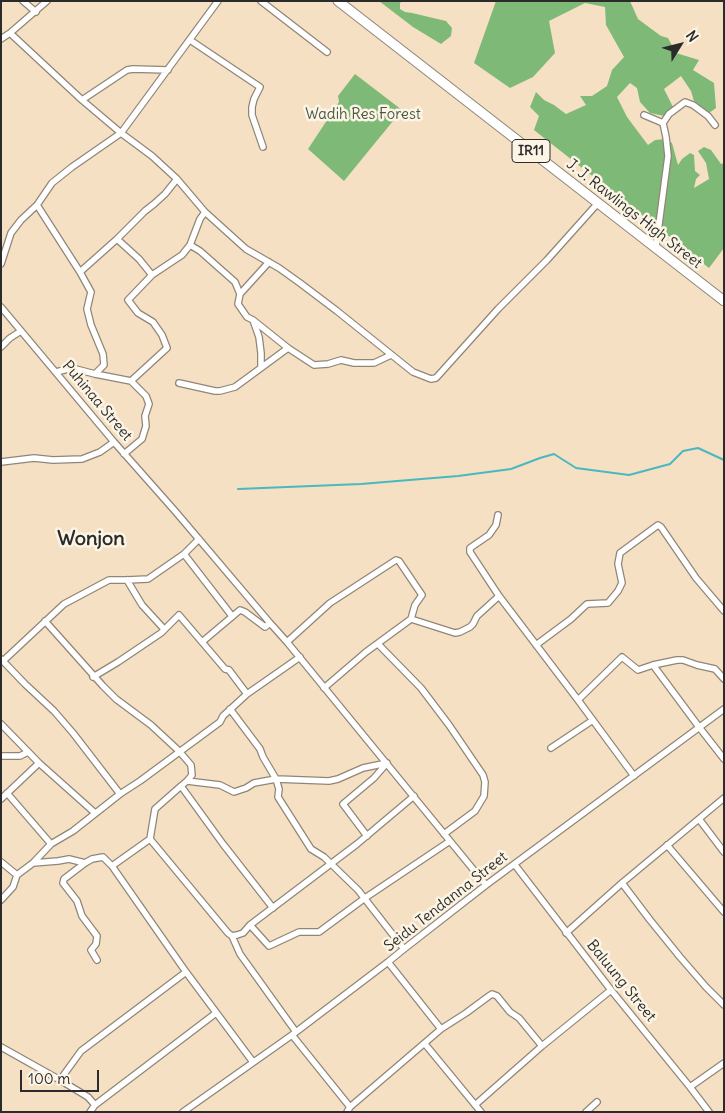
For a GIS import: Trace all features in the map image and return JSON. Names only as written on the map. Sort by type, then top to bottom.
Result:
[{"type":"main road","name":"J. J. Rawlings High Street","points":[[338,1],[724,300]]},
{"type":"street","points":[[1,39],[10,34],[47,1]]},
{"type":"street","points":[[1,264],[12,233],[21,220],[37,205],[52,183],[121,133],[218,1]]},
{"type":"street","points":[[261,1],[327,52]]},
{"type":"street","points":[[24,2],[36,12]]},
{"type":"street","points":[[10,34],[82,100],[152,156],[177,179],[205,212],[246,250],[269,262],[330,305],[413,372],[431,379],[436,378],[598,203]]},
{"type":"street","points":[[190,40],[260,87],[252,107],[252,115],[262,147]]},
{"type":"street","points":[[82,100],[127,70],[168,70]]},
{"type":"street","points":[[656,247],[668,156],[663,123],[670,114],[685,102],[693,105],[708,116],[715,125]]},
{"type":"street","points":[[644,114],[663,123]]},
{"type":"street","points":[[80,272],[117,239],[145,210],[154,204],[177,179]]},
{"type":"street","points":[[37,205],[91,292],[88,309],[91,326],[103,354],[104,365],[95,374]]},
{"type":"street","points":[[131,381],[167,348],[162,335],[153,322],[138,313],[128,300],[152,275],[182,255],[190,244],[200,219],[205,212]]},
{"type":"street","points":[[117,239],[139,259],[152,275]]},
{"type":"street","points":[[190,244],[228,274],[235,282],[240,294]]},
{"type":"street","points":[[269,262],[240,294],[238,304],[247,317],[314,365],[319,366],[341,360],[354,363],[374,363],[391,355]]},
{"type":"street","name":"Puhinaa Street","points":[[1,307],[124,454],[175,510],[300,657],[486,885]]},
{"type":"street","points":[[253,320],[259,337],[261,367]]},
{"type":"street","points":[[1,347],[21,330]]},
{"type":"street","points":[[179,383],[214,391],[235,387],[288,348]]},
{"type":"street","points":[[56,372],[72,368],[131,381],[146,396],[149,404],[145,416],[146,426],[142,439],[124,454]]},
{"type":"street","points":[[1,462],[34,458],[53,460],[82,459],[100,452],[114,442]]},
{"type":"street","points":[[498,515],[496,525],[490,535],[470,548],[470,552],[499,596],[634,776]]},
{"type":"street","points":[[536,645],[588,604],[608,604],[622,583],[618,564],[620,552],[658,525],[696,578],[724,611]]},
{"type":"street","points":[[120,794],[54,710],[2,660],[64,604],[109,580],[148,579],[184,554],[199,539]]},
{"type":"street","points":[[184,554],[232,616]]},
{"type":"street","points":[[287,642],[330,603],[396,560],[398,561],[422,595],[415,605],[411,619],[366,652],[324,688]]},
{"type":"street","points":[[127,580],[142,605],[164,629]]},
{"type":"street","points":[[411,619],[455,633],[460,632],[470,627],[477,616],[499,596]]},
{"type":"street","points":[[202,642],[240,610],[265,627],[270,623]]},
{"type":"street","points":[[93,677],[161,633],[179,614],[225,669],[229,670],[247,694]]},
{"type":"street","points":[[45,621],[93,677],[116,699],[151,725],[180,751],[192,765],[192,775],[187,781],[155,809],[150,839],[112,866]]},
{"type":"street","points":[[378,644],[421,688],[483,775],[485,782],[484,796],[475,811],[444,834]]},
{"type":"street","points":[[1,900],[13,887],[17,875],[33,863],[51,844],[73,831],[120,794],[220,722],[223,716],[247,694],[300,657]]},
{"type":"street","points":[[578,700],[622,658],[638,670],[653,665],[683,660],[715,669],[724,679]]},
{"type":"street","points":[[653,665],[724,759]]},
{"type":"street","name":"Seidu Tendanna Street","points":[[182,1112],[294,1033],[486,885],[724,708]]},
{"type":"street","points":[[230,709],[260,749],[276,779],[279,789],[278,797],[311,849],[324,857],[358,890],[404,949]]},
{"type":"street","points":[[551,748],[593,720]]},
{"type":"street","points":[[1,724],[28,752],[96,813]]},
{"type":"street","points":[[1,756],[20,756],[28,752]]},
{"type":"street","points":[[187,781],[220,785],[234,792],[254,783],[276,779],[329,781],[387,762]]},
{"type":"street","points":[[367,836],[343,804],[374,778],[387,762]]},
{"type":"street","points":[[1,799],[40,763]]},
{"type":"street","points":[[181,786],[273,908]]},
{"type":"street","points":[[7,793],[51,844]]},
{"type":"street","points":[[232,936],[243,934],[250,925],[367,836],[414,796]]},
{"type":"street","points":[[566,933],[622,883],[724,798]]},
{"type":"street","points":[[699,818],[724,852]]},
{"type":"street","points":[[150,839],[232,936],[240,954],[348,1109],[442,1029],[492,994],[497,996],[510,1012],[519,1018],[542,1046]]},
{"type":"street","points":[[250,925],[269,946],[299,932],[319,932],[365,898],[450,841]]},
{"type":"street","points":[[667,845],[724,912]]},
{"type":"street","points":[[97,960],[91,950],[96,944],[97,936],[82,916],[77,901],[63,883],[64,879],[85,863],[102,857],[112,866],[186,972],[253,1062]]},
{"type":"street","points":[[33,863],[69,859],[85,863]]},
{"type":"street","points":[[1,862],[17,875]]},
{"type":"street","name":"Baluung Street","points":[[515,865],[566,933],[709,1112]]},
{"type":"street","points":[[622,883],[680,957],[724,1005]]},
{"type":"street","points":[[388,962],[442,1029]]},
{"type":"street","points":[[60,1080],[81,1051],[186,972]]},
{"type":"street","points":[[475,1105],[542,1046],[611,990]]},
{"type":"street","points":[[90,1112],[96,1105],[216,1012]]},
{"type":"street","points":[[425,1044],[481,1112]]},
{"type":"street","points":[[1,1048],[60,1080],[88,1097],[96,1105]]},
{"type":"street","points":[[690,1087],[724,1063]]},
{"type":"street","points":[[586,1112],[597,1102]]},
{"type":"green space","points":[[379,1],[402,1],[400,9],[405,12],[446,21],[452,28],[451,36],[441,44],[413,27]]},
{"type":"green space","points":[[496,1],[630,1],[638,19],[661,36],[668,38],[676,53],[699,60],[693,70],[714,83],[716,108],[709,113],[694,101],[691,91],[681,76],[664,89],[673,107],[664,116],[650,113],[640,102],[637,88],[630,83],[617,97],[627,117],[648,145],[655,140],[666,139],[672,143],[678,165],[690,153],[694,155],[695,171],[700,175],[696,179],[694,188],[709,179],[706,163],[698,151],[704,147],[711,150],[721,164],[724,163],[724,248],[709,268],[534,130],[539,116],[530,107],[536,92],[544,100],[566,114],[586,105],[580,96],[592,96],[607,86],[612,70],[624,57],[606,25],[605,7],[585,3],[549,21],[555,53],[533,77],[510,88],[474,63]]},
{"type":"green space","name":"Wadih Res Forest","points":[[355,74],[402,110],[344,181],[308,149],[339,102],[338,96]]},
{"type":"waterway","points":[[238,489],[361,484],[458,476],[511,469],[554,454],[576,468],[629,475],[670,464],[683,451],[698,448],[724,460]]},
{"type":"district","name":"Wonjon","points":[[91,539]]}]
